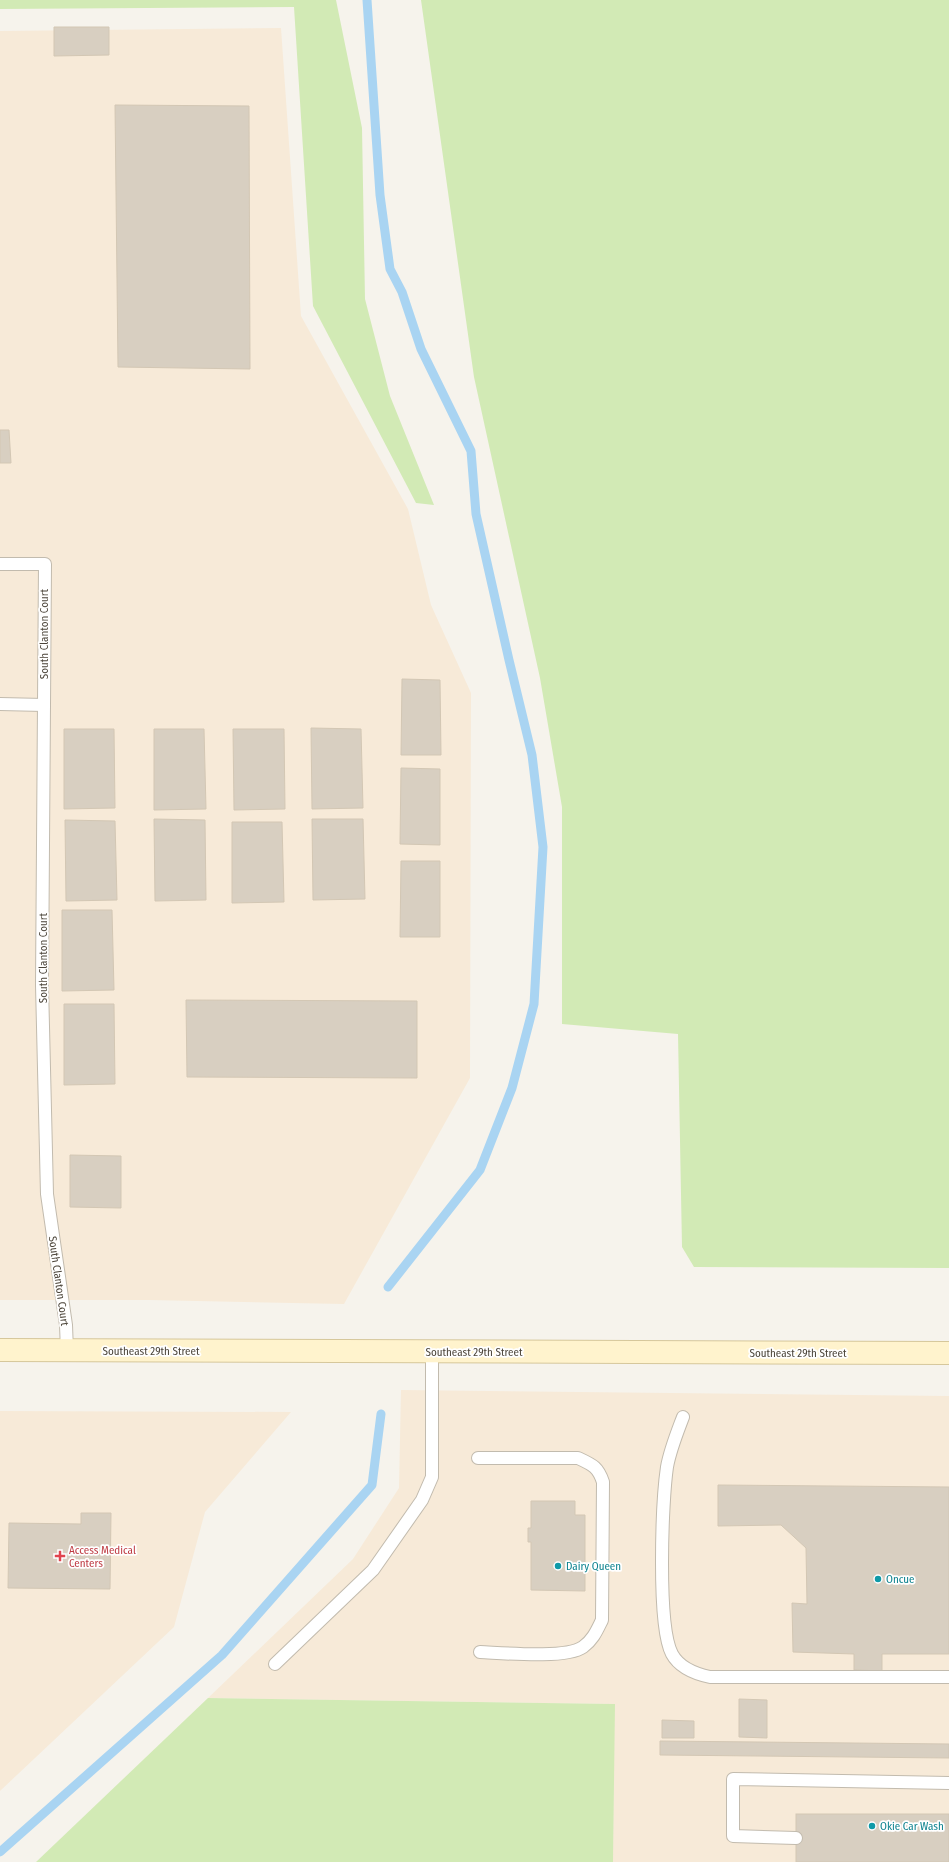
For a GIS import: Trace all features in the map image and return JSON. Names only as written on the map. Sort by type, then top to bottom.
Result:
[{"type":"main road","name":"Southeast 29th Street","points":[[0,1350],[949,1353]]},
{"type":"lane","name":"South Clanton Court","points":[[0,564],[45,564],[42,985],[47,1194],[66,1325],[67,1351]]},
{"type":"lane","points":[[0,704],[44,705]]},
{"type":"lane","points":[[275,1664],[373,1570],[422,1500],[432,1477],[432,1352]]},
{"type":"lane","points":[[683,1418],[667,1466],[663,1553],[666,1635],[673,1655],[679,1662],[694,1672],[710,1677],[949,1677]]},
{"type":"lane","points":[[478,1458],[578,1458],[591,1464],[600,1471],[603,1482],[602,1620],[596,1635],[582,1648],[560,1654],[480,1652]]},
{"type":"lane","points":[[796,1838],[733,1836],[733,1780],[949,1783]]},
{"type":"shaded area","points":[[281,28],[301,316],[408,509],[431,605],[471,693],[470,1078],[344,1304],[149,1300],[0,1300],[0,31]]},
{"type":"shaded area","points":[[401,1390],[949,1396],[949,1862],[613,1862],[614,1704],[208,1698],[353,1559],[399,1488]]},
{"type":"shaded area","points":[[0,1411],[291,1412],[205,1512],[174,1627],[0,1791]]},
{"type":"green space","points":[[0,0],[336,0],[362,128],[365,299],[390,396],[434,505],[416,503],[313,306],[294,7],[0,9]]},
{"type":"green space","points":[[421,0],[949,0],[949,1268],[694,1267],[682,1247],[678,1034],[562,1024],[562,807],[540,678],[474,377]]},
{"type":"green space","points":[[208,1698],[615,1704],[613,1862],[36,1862]]},
{"type":"building","points":[[54,27],[109,27],[109,55],[54,56]]},
{"type":"building","points":[[115,105],[249,106],[250,369],[118,367]]},
{"type":"building","points":[[0,430],[9,430],[11,463],[0,463]]},
{"type":"building","points":[[402,679],[440,680],[441,755],[401,755]]},
{"type":"building","points":[[311,728],[361,729],[363,808],[312,809]]},
{"type":"building","points":[[64,729],[114,729],[115,808],[64,809]]},
{"type":"building","points":[[154,729],[204,729],[206,809],[154,810]]},
{"type":"building","points":[[233,729],[284,729],[285,809],[234,810]]},
{"type":"building","points":[[401,768],[440,769],[440,845],[400,844]]},
{"type":"building","points":[[154,819],[205,820],[206,900],[155,901]]},
{"type":"building","points":[[312,819],[363,819],[365,899],[313,900]]},
{"type":"building","points":[[65,820],[115,821],[117,900],[66,901]]},
{"type":"building","points":[[232,822],[282,822],[284,902],[232,903]]},
{"type":"building","points":[[401,861],[440,861],[440,937],[400,937]]},
{"type":"building","points":[[62,910],[112,910],[114,990],[62,991]]},
{"type":"building","points":[[186,1000],[417,1001],[417,1078],[187,1077]]},
{"type":"building","points":[[64,1004],[114,1004],[115,1084],[64,1085]]},
{"type":"building","points":[[70,1155],[121,1156],[121,1208],[70,1207]]},
{"type":"building","name":"Oncue","points":[[718,1485],[949,1487],[949,1654],[882,1654],[882,1671],[854,1670],[854,1654],[793,1652],[792,1603],[807,1604],[806,1548],[781,1525],[718,1526]]},
{"type":"building","name":"Dairy Queen","points":[[531,1501],[575,1501],[575,1515],[585,1515],[585,1591],[531,1590],[531,1542],[528,1542],[528,1528],[531,1528]]},
{"type":"building","name":"Access Medical Centers","points":[[81,1513],[111,1513],[110,1589],[8,1588],[9,1523],[81,1524]]},
{"type":"building","points":[[739,1699],[767,1700],[767,1738],[739,1737]]},
{"type":"building","points":[[662,1720],[694,1721],[694,1738],[662,1738]]},
{"type":"building","points":[[660,1741],[949,1744],[949,1758],[660,1755]]},
{"type":"building","name":"Okie Car Wash","points":[[796,1814],[949,1814],[949,1862],[796,1862]]},
{"type":"waterway","points":[[367,0],[380,195],[390,269],[402,292],[421,349],[471,451],[476,514],[532,755],[543,847],[534,1004],[512,1088],[480,1170],[388,1287]]},
{"type":"waterway","points":[[0,1852],[222,1655],[372,1485],[381,1414]]},
{"type":"place","name":"Access Medical Centers","points":[[60,1556]]},
{"type":"place","name":"Dairy Queen","points":[[558,1566]]},
{"type":"place","name":"Oncue","points":[[878,1579]]},
{"type":"place","name":"Okie Car Wash","points":[[872,1826]]}]
